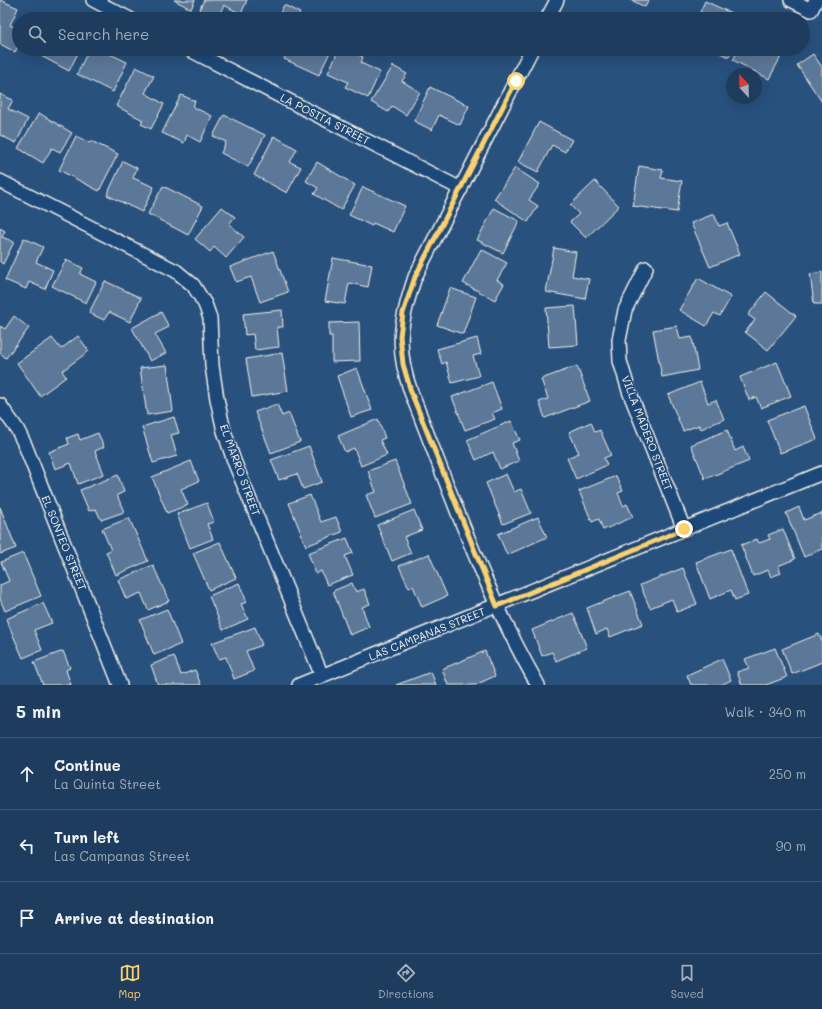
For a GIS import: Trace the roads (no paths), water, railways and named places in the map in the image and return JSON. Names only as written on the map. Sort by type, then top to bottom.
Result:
[{"type":"street","points":[[92,0],[116,12]]},
{"type":"street","points":[[551,12],[557,0]]},
{"type":"street","points":[[791,0],[813,5]]},
{"type":"street","name":"LA POSITA STREET","points":[[202,56],[461,189]]},
{"type":"street","points":[[528,56],[415,277],[403,313],[401,350],[406,379],[497,606],[514,642],[538,685]]},
{"type":"street","name":"EL MARRO STREET","points":[[0,181],[176,271],[193,285],[205,304],[210,318],[212,366],[216,399],[234,461],[322,676]]},
{"type":"street","name":"VILLA MADERO STREET","points":[[646,268],[626,310],[619,340],[620,361],[629,391],[684,529]]},
{"type":"street","name":"EL SONTEO STREET","points":[[0,404],[17,429],[25,445],[120,685]]},
{"type":"street","name":"LAS CAMPANAS STREET","points":[[299,685],[822,473]]}]
